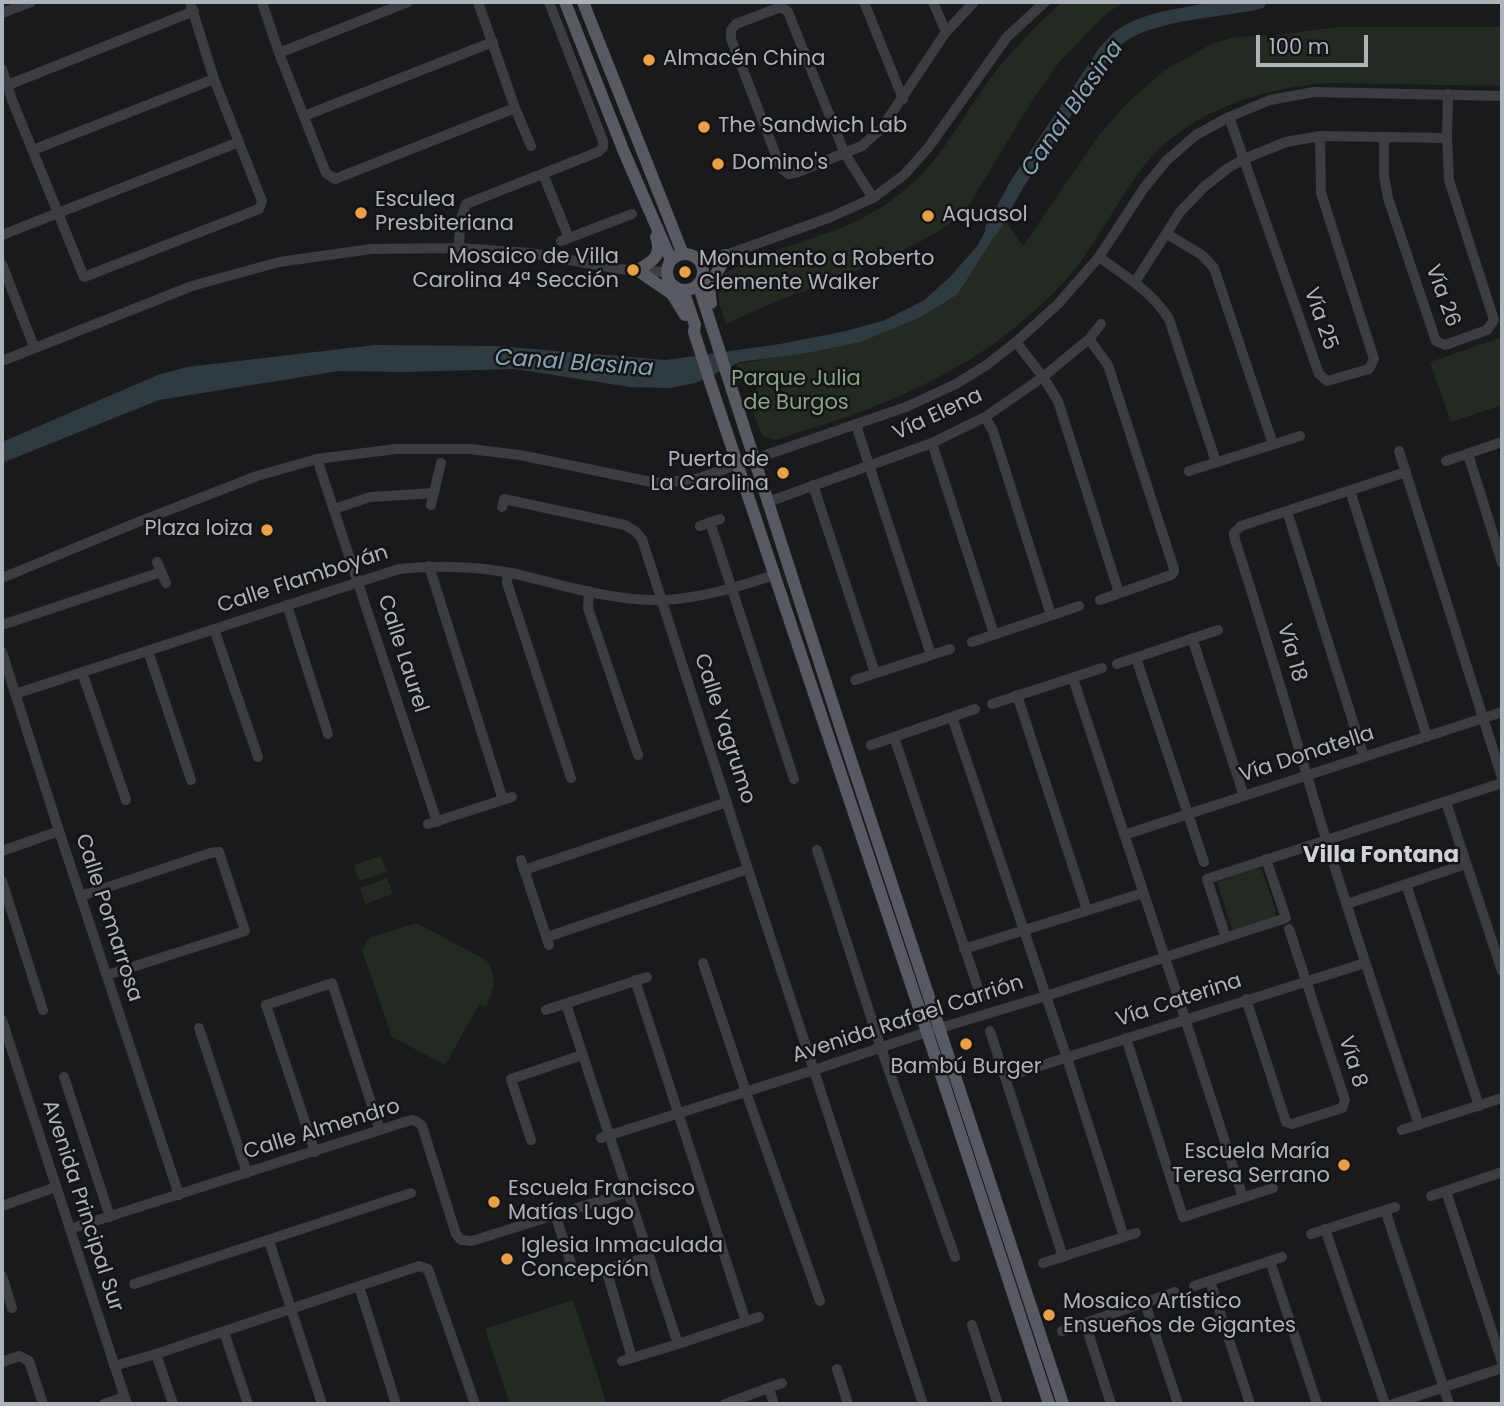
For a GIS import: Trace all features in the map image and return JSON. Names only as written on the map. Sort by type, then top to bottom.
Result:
[{"type":"main road","points":[[565,2],[624,152],[673,262]]},
{"type":"main road","points":[[583,2],[673,262],[671,284],[683,290],[698,284],[703,275],[701,264],[692,255],[673,262]]},
{"type":"main road","points":[[649,207],[647,217],[657,239],[658,249],[653,261],[637,270],[672,294],[696,336]]},
{"type":"main road","points":[[717,334],[709,290],[725,255]]},
{"type":"main road","points":[[698,284],[722,342],[720,354],[727,377],[755,459],[1049,1404]]},
{"type":"main road","points":[[683,290],[710,382],[774,575],[1063,1404]]},
{"type":"street","points":[[2,13],[31,2]]},
{"type":"street","points":[[262,2],[279,54],[326,173],[335,179],[515,108]]},
{"type":"street","points":[[279,54],[408,2]]},
{"type":"street","points":[[478,2],[531,146]]},
{"type":"street","points":[[458,248],[460,221],[466,204],[598,152],[603,146],[549,2]]},
{"type":"street","points":[[864,2],[902,99]]},
{"type":"street","points":[[933,2],[946,32]]},
{"type":"street","points":[[873,198],[845,154],[788,12],[778,8],[736,24],[731,30],[731,39],[779,163],[789,174],[798,173],[845,154],[862,146],[881,129],[946,32],[974,2]]},
{"type":"street","points":[[701,264],[831,217],[873,198],[904,175],[928,148],[1007,37],[1045,2]]},
{"type":"street","points":[[2,69],[8,85],[33,150],[84,277],[259,209],[262,201],[214,79],[192,6],[8,85]]},
{"type":"street","points":[[304,116],[493,42]]},
{"type":"street","points":[[33,150],[214,79]]},
{"type":"street","points":[[2,578],[250,478],[317,459],[396,449],[469,449],[520,455],[656,483],[696,479],[906,407],[956,384],[988,364],[1058,304],[1099,257],[1144,188],[1167,160],[1196,135],[1229,117],[1269,100],[1314,92],[1502,96]]},
{"type":"street","name":"Vía 26","points":[[1384,138],[1384,176],[1388,198],[1436,341],[1445,345],[1487,330],[1494,320],[1449,180],[1448,94]]},
{"type":"street","name":"Vía 25","points":[[1229,117],[1319,374],[1327,381],[1369,369],[1374,359],[1321,192],[1320,136]]},
{"type":"street","points":[[1135,282],[1180,212],[1204,187],[1244,159],[1286,142],[1320,136],[1447,138]]},
{"type":"street","points":[[2,235],[239,142]]},
{"type":"street","points":[[543,174],[565,239],[632,214]]},
{"type":"street","points":[[1167,234],[1202,255],[1214,268],[1273,444]]},
{"type":"street","points":[[2,361],[192,286],[279,262],[371,249],[458,248],[530,253],[637,270],[673,262]]},
{"type":"street","points":[[1099,257],[1135,282],[1160,304],[1169,319],[1216,462]]},
{"type":"street","points":[[2,264],[34,347]]},
{"type":"street","name":"Vía Elena","points":[[768,502],[932,443],[985,417],[1043,377],[1089,339],[1101,324]]},
{"type":"street","points":[[1089,339],[1108,365],[1174,569],[1171,575],[1100,600]]},
{"type":"street","points":[[1016,342],[1058,401],[1119,593]]},
{"type":"street","points":[[985,417],[993,431],[1051,615]]},
{"type":"street","points":[[856,425],[931,655]]},
{"type":"street","points":[[1189,471],[1300,436]]},
{"type":"street","points":[[1446,461],[1502,442]]},
{"type":"street","points":[[932,443],[994,634]]},
{"type":"street","points":[[1226,938],[1207,878],[1446,802],[1502,781],[1399,451]]},
{"type":"street","points":[[1468,454],[1502,564]]},
{"type":"street","name":"Calle Laurel","points":[[317,459],[432,823],[507,799],[429,566]]},
{"type":"street","points":[[431,505],[441,463]]},
{"type":"street","name":"Vía 18","points":[[1406,472],[1241,526],[1234,533],[1326,840],[1419,1125]]},
{"type":"street","points":[[813,485],[875,673]]},
{"type":"street","points":[[1350,490],[1427,737]]},
{"type":"street","points":[[334,509],[370,498],[434,493]]},
{"type":"street","name":"Calle Yagrumo","points":[[503,503],[625,525],[642,539],[923,1404]]},
{"type":"street","name":"Vía 18","points":[[1287,511],[1364,757]]},
{"type":"street","points":[[710,522],[794,779]]},
{"type":"street","name":"Calle Flamboyán","points":[[15,694],[399,569],[459,566],[508,573],[625,598],[662,600],[732,589],[774,575]]},
{"type":"street","points":[[2,625],[159,567],[166,583]]},
{"type":"street","points":[[508,573],[507,583],[571,778]]},
{"type":"street","points":[[589,591],[588,608],[638,755]]},
{"type":"street","points":[[287,605],[328,734]]},
{"type":"street","points":[[972,642],[1079,606]]},
{"type":"street","points":[[214,629],[258,757]]},
{"type":"street","points":[[1117,664],[1218,630]]},
{"type":"street","points":[[1192,638],[1244,796]]},
{"type":"street","points":[[855,680],[950,649]]},
{"type":"street","points":[[148,651],[191,780]]},
{"type":"street","name":"Calle Pomarrosa","points":[[2,652],[179,1195]]},
{"type":"street","points":[[1136,658],[1204,862]]},
{"type":"street","points":[[992,704],[1102,668]]},
{"type":"street","points":[[82,672],[126,800]]},
{"type":"street","points":[[1073,678],[1243,1198]]},
{"type":"street","points":[[1017,695],[1087,910]]},
{"type":"street","points":[[871,745],[975,709]]},
{"type":"street","name":"Vía Donatella","points":[[1124,835],[1502,712]]},
{"type":"street","points":[[952,717],[1124,1237]]},
{"type":"street","points":[[894,737],[981,997]]},
{"type":"street","points":[[727,802],[522,865],[548,941],[748,869]]},
{"type":"street","points":[[1446,802],[1502,971]]},
{"type":"street","points":[[2,851],[59,831]]},
{"type":"street","points":[[817,850],[881,1048],[955,1257]]},
{"type":"street","points":[[81,896],[219,852],[245,931],[107,975]]},
{"type":"street","name":"Avenida Rafael Carrión","points":[[605,1136],[1286,918],[1266,859]]},
{"type":"street","points":[[1346,904],[1466,864]]},
{"type":"street","points":[[2,881],[43,1010]]},
{"type":"street","points":[[1406,884],[1479,1106]]},
{"type":"street","points":[[964,949],[1143,893]]},
{"type":"street","name":"Vía 8","points":[[1245,999],[1286,1122],[1293,1124],[1342,1108],[1345,1100],[1289,929]]},
{"type":"street","points":[[703,963],[820,1301]]},
{"type":"street","name":"Vía Caterina","points":[[1004,1077],[1365,963]]},
{"type":"street","points":[[546,1010],[647,976]]},
{"type":"street","points":[[635,981],[746,1322]]},
{"type":"street","points":[[315,1152],[266,1005],[332,983],[380,1130]]},
{"type":"street","points":[[566,1004],[605,1136],[628,1192],[678,1345]]},
{"type":"street","name":"Avenida Principal Sur","points":[[2,1020],[125,1401]]},
{"type":"street","points":[[199,1028],[247,1173]]},
{"type":"street","points":[[990,1031],[1063,1257]]},
{"type":"street","points":[[1126,1038],[1183,1217],[1273,1188]]},
{"type":"street","points":[[531,1140],[511,1079],[582,1055]]},
{"type":"street","points":[[64,1077],[110,1217]]},
{"type":"street","points":[[1402,1129],[1502,1098]]},
{"type":"street","name":"Calle Almendro","points":[[70,1230],[411,1120],[422,1126],[456,1234],[461,1240],[472,1241],[628,1192]]},
{"type":"street","points":[[1431,1196],[1502,1172]]},
{"type":"street","points":[[2,1206],[56,1187]]},
{"type":"street","points":[[1446,1191],[1502,1362]]},
{"type":"street","points":[[134,1284],[411,1193]]},
{"type":"street","points":[[1311,1234],[1390,1208],[1449,1404]]},
{"type":"street","points":[[555,1214],[574,1273]]},
{"type":"street","points":[[1325,1229],[1385,1404]]},
{"type":"street","points":[[1043,1263],[1136,1233]]},
{"type":"street","points":[[269,1241],[322,1404]]},
{"type":"street","points":[[649,1257],[613,1267],[608,1276],[627,1359],[678,1345],[759,1317]]},
{"type":"street","points":[[1194,1286],[1282,1257]]},
{"type":"street","points":[[1270,1261],[1317,1404]]},
{"type":"street","points":[[114,1366],[419,1266],[428,1269],[475,1404]]},
{"type":"street","points":[[2,1276],[12,1308]]},
{"type":"street","points":[[1210,1281],[1250,1404]]},
{"type":"street","points":[[359,1286],[396,1404]]},
{"type":"street","points":[[1062,1331],[1175,1292]]},
{"type":"street","points":[[1145,1303],[1178,1404]]},
{"type":"street","points":[[1085,1323],[1111,1404]]},
{"type":"street","points":[[972,1325],[998,1404]]},
{"type":"street","points":[[224,1332],[248,1404]]},
{"type":"street","points":[[156,1354],[173,1404]]},
{"type":"street","points":[[2,1362],[19,1356],[29,1361],[43,1404]]},
{"type":"street","points":[[1393,1404],[1502,1368]]},
{"type":"street","points":[[837,1370],[848,1404]]},
{"type":"street","points":[[725,1404],[782,1383]]},
{"type":"street","points":[[769,1390],[774,1404]]},
{"type":"street","points":[[104,1404],[125,1401]]},
{"type":"green space","name":"Parque Julia de Burgos","points":[[1062,2],[1124,2],[1107,13],[1060,61],[1032,101],[969,205],[959,216],[936,233],[895,254],[726,324],[718,295],[721,278],[740,265],[853,223],[901,194],[933,162],[1004,62]]},
{"type":"green space","name":"Parque Julia de Burgos","points":[[1337,27],[1502,27],[1502,86],[1331,83],[1306,85],[1255,96],[1206,115],[1164,145],[1146,163],[1069,276],[1041,305],[999,340],[939,377],[907,393],[841,419],[774,440],[763,436],[750,405],[756,400],[757,390],[751,381],[744,383],[737,364],[861,342],[921,317],[957,295],[1005,220],[1023,246],[1099,135],[1128,102],[1165,70],[1213,43],[1236,37]]},
{"type":"green space","points":[[1502,337],[1502,405],[1451,422],[1430,362]]},
{"type":"green space","points":[[381,856],[387,872],[359,881],[354,865]]},
{"type":"green space","points":[[1257,868],[1262,870],[1276,911],[1275,916],[1232,929],[1217,882]]},
{"type":"green space","points":[[387,878],[393,894],[365,904],[360,888]]},
{"type":"green space","points":[[417,923],[487,961],[494,978],[486,1007],[479,1005],[445,1065],[392,1037],[362,950],[370,937]]},
{"type":"green space","points":[[573,1300],[607,1404],[510,1404],[485,1329]]},
{"type":"water","points":[[999,207],[1005,220],[957,295],[921,317],[861,342],[740,362],[696,383],[669,388],[630,387],[515,369],[339,371],[159,400],[2,463],[2,442],[158,375],[187,367],[375,345],[497,346],[666,360],[780,344],[846,331],[885,320],[923,301],[950,277],[977,246]]},
{"type":"waterway","name":"Canal Blasina","points":[[992,229],[1017,184],[1105,52],[1117,39],[1130,30],[1165,18],[1259,2]]},
{"type":"place","name":"Almacén China","points":[[649,60]]},
{"type":"place","name":"The Sandwich Lab","points":[[704,127]]},
{"type":"place","name":"Domino's","points":[[718,164]]},
{"type":"place","name":"Esculea Presbiteriana","points":[[361,213]]},
{"type":"place","name":"Aquasol","points":[[928,216]]},
{"type":"place","name":"Mosaico de Villa Carolina 4ª Sección","points":[[633,270]]},
{"type":"place","name":"Monumento a Roberto Clemente Walker","points":[[685,272]]},
{"type":"place","name":"Puerta de La Carolina","points":[[783,473]]},
{"type":"place","name":"Plaza loiza","points":[[267,530]]},
{"type":"place","name":"Bambú Burger","points":[[966,1044]]},
{"type":"place","name":"Escuela María Teresa Serrano","points":[[1344,1165]]},
{"type":"place","name":"Escuela Francisco Matías Lugo","points":[[494,1202]]},
{"type":"place","name":"Iglesia Inmaculada Concepción","points":[[507,1259]]},
{"type":"place","name":"Mosaico Artístico Ensueños de Gigantes","points":[[1049,1315]]},
{"type":"district","name":"Villa Fontana","points":[[1381,856]]}]
